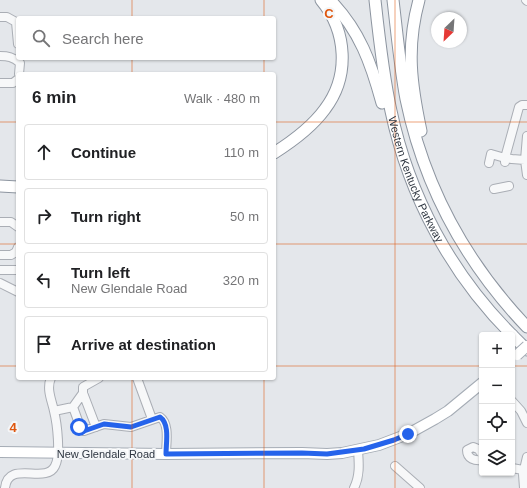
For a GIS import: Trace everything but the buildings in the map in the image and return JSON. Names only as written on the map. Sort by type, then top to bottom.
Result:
[{"type":"highway","points":[[276,153],[295,139],[316,120],[326,108],[338,83],[342,56],[342,43],[334,18],[321,0]]},
{"type":"highway","points":[[330,0],[350,24],[362,42],[368,55],[393,140],[408,183],[429,226],[446,254],[454,263]]},
{"type":"highway","name":"Western Kentucky Parkway","points":[[375,0],[387,91],[401,152],[413,184],[424,210],[454,263],[478,297],[509,332]]},
{"type":"highway","name":"Western Kentucky Parkway","points":[[393,0],[402,76],[411,121],[419,149],[432,184],[448,219],[461,241],[485,277],[527,327]]},
{"type":"highway","points":[[419,0],[412,33],[411,50],[413,84],[426,152],[448,219]]},
{"type":"highway","points":[[0,186],[16,187]]},
{"type":"highway","name":"Western Kentucky Parkway","points":[[515,343],[519,354]]},
{"type":"main road","points":[[519,354],[527,346]]},
{"type":"main road","name":"New Glendale Road","points":[[0,452],[327,454],[358,450],[394,440],[422,427],[448,410],[479,385]]},
{"type":"street","points":[[0,17],[7,17],[16,22]]},
{"type":"street","points":[[0,56],[10,56],[16,59]]},
{"type":"street","points":[[17,60],[20,63],[19,72]]},
{"type":"street","points":[[0,83],[13,83],[16,81]]},
{"type":"street","points":[[505,160],[519,107],[522,105],[527,105]]},
{"type":"street","points":[[527,136],[525,160],[527,175]]},
{"type":"street","points":[[489,163],[491,154],[505,160],[525,160]]},
{"type":"street","points":[[494,188],[509,186]]},
{"type":"street","points":[[0,222],[11,222],[16,226]]},
{"type":"street","points":[[0,255],[11,255],[16,252]]},
{"type":"street","points":[[0,270],[16,270]]},
{"type":"street","points":[[0,283],[16,291]]},
{"type":"street","points":[[5,488],[6,481],[11,475],[52,471],[57,463],[58,431],[49,389],[51,380]]},
{"type":"street","points":[[95,380],[85,385],[83,388],[83,393],[96,427]]},
{"type":"street","points":[[138,380],[152,419]]},
{"type":"street","points":[[54,411],[73,407],[83,393]]},
{"type":"street","points":[[515,404],[521,411],[527,423]]},
{"type":"street","points":[[73,407],[81,429],[84,431],[104,424],[131,427],[160,417],[163,419],[166,428],[166,454]]},
{"type":"street","points":[[479,450],[473,447],[467,450],[468,455],[472,459],[479,460]]},
{"type":"street","points":[[354,488],[359,471],[358,450]]},
{"type":"street","points":[[524,488],[523,470],[527,457]]},
{"type":"street","points":[[395,466],[420,488]]},
{"type":"street","points":[[515,469],[523,470]]},
{"type":"route","points":[[79,427],[84,431],[104,424],[131,427],[160,417],[163,419],[166,428],[166,454],[342,453],[379,445],[408,434]]}]
